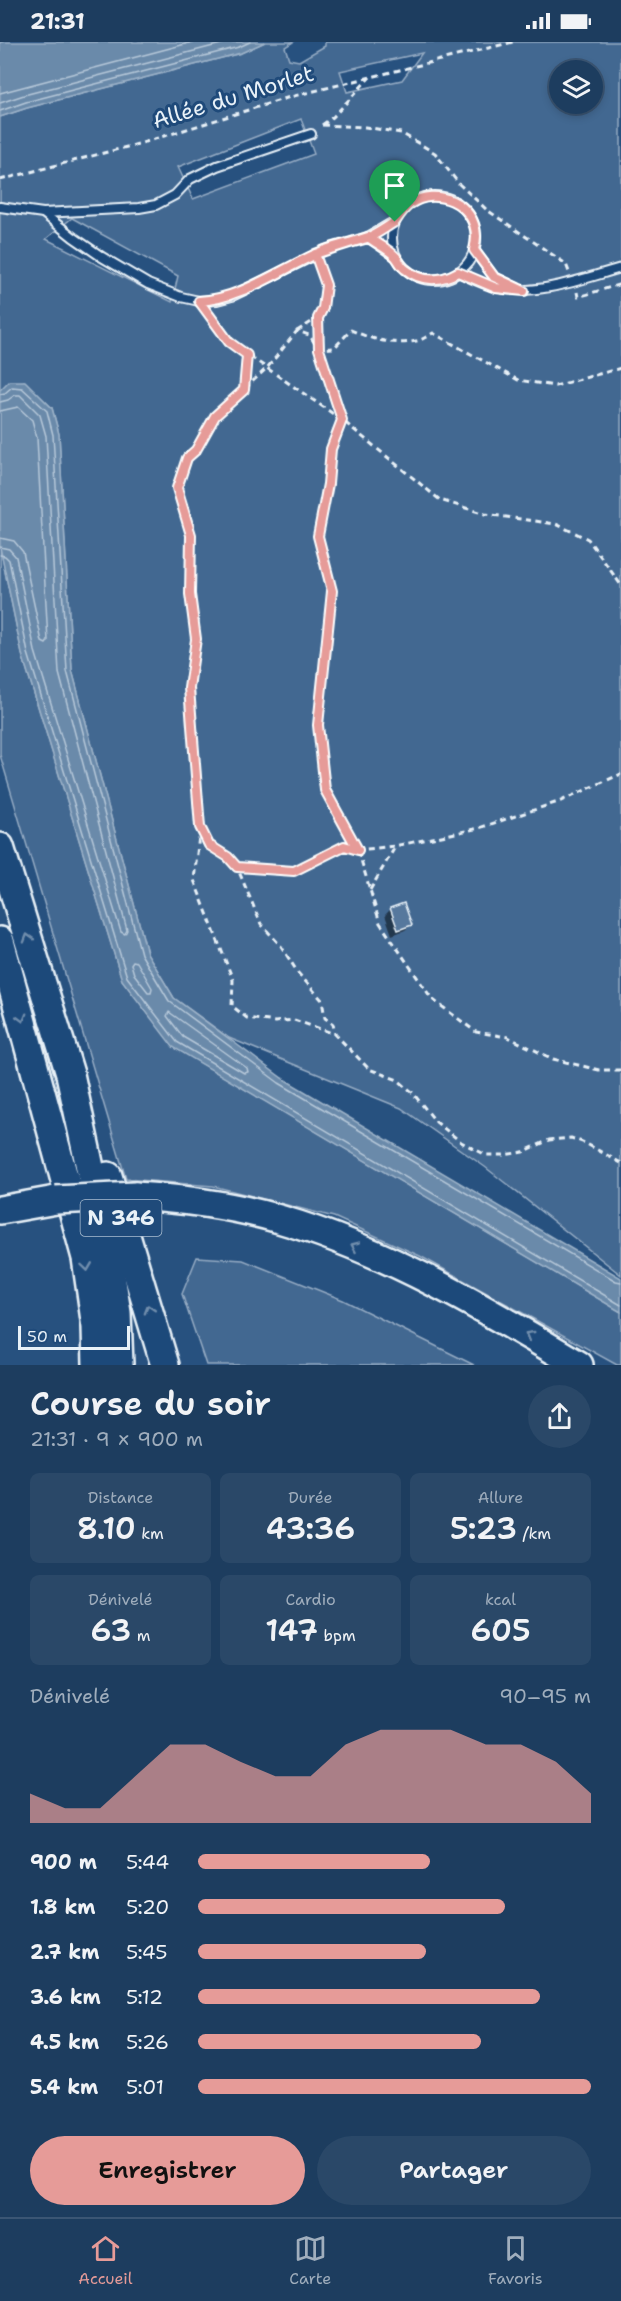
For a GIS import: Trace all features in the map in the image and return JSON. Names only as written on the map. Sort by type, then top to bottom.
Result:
[{"type":"highway","points":[[0,847],[70,1074],[117,1313],[119,1365]]},
{"type":"highway","points":[[0,941],[86,1258],[96,1327],[97,1365]]},
{"type":"highway","name":"N 346","points":[[70,1074],[88,1110],[165,1365]]},
{"type":"highway","points":[[0,1210],[56,1200],[135,1196],[180,1199],[278,1218],[351,1244],[431,1281],[510,1323],[579,1365]]},
{"type":"lane","points":[[0,207],[43,213],[156,205],[175,195],[189,179],[217,166],[311,134]]},
{"type":"lane","points":[[368,237],[395,256],[404,268],[420,278],[435,280],[449,277],[469,262],[476,236],[472,220],[464,208],[449,199],[435,196],[420,198],[407,205],[395,222],[392,236],[395,256]]},
{"type":"lane","points":[[43,213],[73,237],[148,284],[181,297],[199,301],[232,296],[315,254],[368,237],[395,222]]},
{"type":"lane","points":[[474,250],[494,277],[524,291]]},
{"type":"lane","points":[[458,272],[496,288],[524,291],[574,281],[621,268]]},
{"type":"path","name":"Allée du Morlet","points":[[0,180],[131,146],[290,97],[513,42]]},
{"type":"path","points":[[311,134],[333,117],[372,76]]},
{"type":"path","points":[[322,125],[365,128],[401,134],[435,153],[459,184],[487,210],[566,264],[578,297],[621,284]]},
{"type":"path","points":[[315,254],[326,285],[323,308],[318,318],[319,349],[342,420],[331,449],[328,484],[318,536],[332,591],[318,725],[325,790],[358,850],[380,923],[432,999],[476,1032],[508,1037],[553,1059],[599,1070],[621,1070]]},
{"type":"path","points":[[199,301],[229,342],[342,420],[440,500],[485,514],[556,524],[588,539],[621,585]]},
{"type":"path","points":[[318,318],[297,331],[267,368],[215,416],[196,450],[187,458],[177,488],[191,535],[190,594],[196,639],[189,688],[200,827],[194,880],[233,980],[232,1006],[247,1018],[275,1022],[294,1020],[336,1034]]},
{"type":"path","points":[[319,349],[334,348],[351,330],[368,338],[394,342],[416,341],[433,333],[518,380],[555,386],[621,368]]},
{"type":"path","points":[[297,331],[309,335],[319,349]]},
{"type":"path","points":[[244,390],[247,355]]},
{"type":"path","points":[[237,867],[294,871],[344,846],[358,850],[395,846],[479,828],[561,801],[621,774]]},
{"type":"path","points":[[200,827],[209,845],[228,857],[237,867],[261,924],[280,946],[298,973],[322,1000],[325,1018],[333,1024],[336,1034],[369,1069],[398,1080],[412,1092],[436,1122],[461,1142],[486,1155],[514,1154],[549,1140],[571,1138],[621,1163]]},
{"type":"path","points":[[370,890],[395,846]]},
{"type":"shaded area","points":[[265,42],[293,42],[285,47],[289,59],[299,61],[325,46],[325,42],[621,42],[621,1275],[485,1167],[401,1108],[229,1038],[174,998],[147,953],[72,670],[59,434],[52,408],[24,381],[0,390],[0,117],[241,53]],"holes":[[[422,53],[402,80],[347,92],[340,71]],[[301,119],[314,154],[193,199],[178,167]],[[72,218],[178,276],[172,302],[46,239]]]},
{"type":"shaded area","points":[[0,547],[22,654],[122,980],[174,1047],[621,1312],[621,1365],[617,1365],[420,1256],[334,1217],[213,1186],[126,1179],[0,755]]},
{"type":"shaded area","points":[[197,1257],[243,1260],[343,1300],[474,1365],[206,1365],[182,1294]]},
{"type":"water","points":[[0,42],[265,42],[241,53],[0,117]]},
{"type":"water","points":[[9,381],[25,381],[52,408],[59,434],[72,670],[147,953],[174,998],[282,1078],[621,1278],[621,1312],[173,1047],[122,980],[22,654],[0,547],[0,390]]},
{"type":"building","points":[[404,903],[412,925],[398,930],[390,908]]},
{"type":"route","points":[[395,222],[368,237],[315,254],[232,296],[199,301],[229,342],[247,355],[244,390],[215,416],[196,450],[187,458],[177,488],[191,535],[190,594],[196,639],[189,688],[200,827],[209,845],[228,857],[237,867],[294,871],[344,846],[358,850],[325,790],[318,725],[332,591],[318,536],[328,484],[331,449],[342,420],[319,349],[318,318],[323,308],[326,285],[315,254],[325,250],[368,237],[395,256],[404,268],[420,278],[435,280],[458,272],[496,288],[524,291],[494,277],[474,250],[476,236],[472,220],[464,208],[449,199],[435,196],[420,198],[407,205],[395,222]]}]
